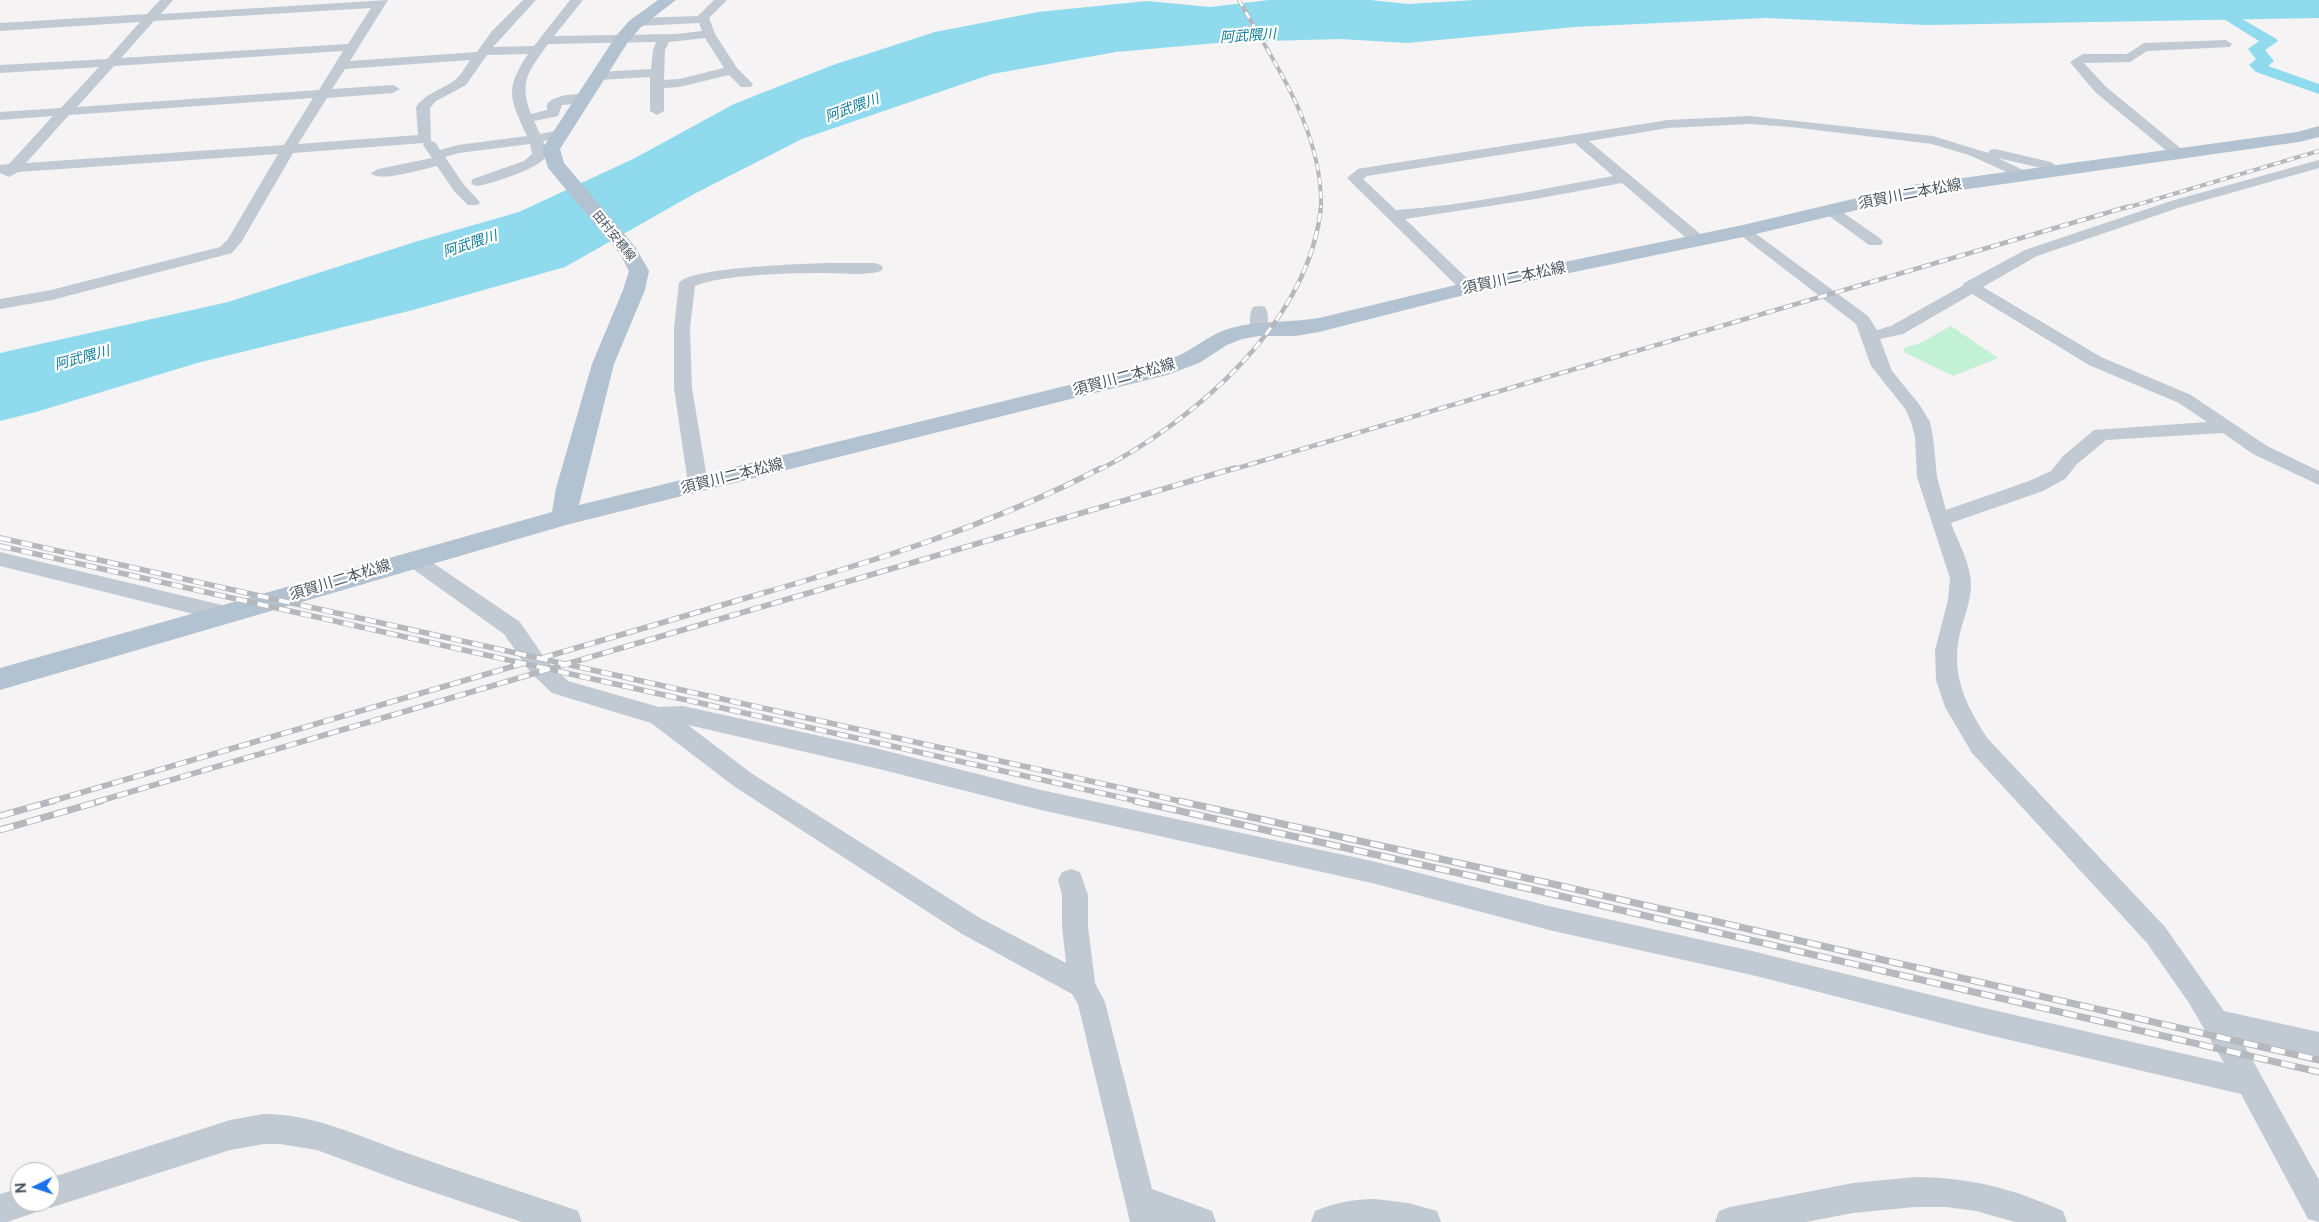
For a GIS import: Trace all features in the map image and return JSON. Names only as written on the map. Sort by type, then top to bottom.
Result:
[{"type":"main road","name":"田村安積線","points":[[564,517],[569,488],[604,364],[638,278],[638,265],[622,243],[555,164],[551,153],[552,146],[622,39],[639,22],[668,0]]},
{"type":"main road","name":"須賀川二本松線","points":[[0,679],[564,517],[1159,370],[1197,355],[1219,340],[1259,320],[1296,329],[1468,288],[1743,231],[1912,191],[2299,137],[2319,131]]},
{"type":"street","points":[[0,183],[7,168],[65,112],[167,0]]},
{"type":"street","points":[[473,202],[459,188],[425,139],[423,106],[431,98],[462,82],[501,28],[530,0]]},
{"type":"street","points":[[478,182],[533,162],[541,154],[517,88],[522,75],[542,45],[577,0]]},
{"type":"street","points":[[703,19],[717,0]]},
{"type":"street","points":[[0,27],[380,2]]},
{"type":"street","points":[[0,304],[52,295],[226,250],[234,242],[288,149],[353,48],[380,2]]},
{"type":"street","points":[[639,22],[703,19]]},
{"type":"street","points":[[703,19],[709,34],[732,70],[746,84]]},
{"type":"street","points":[[341,65],[461,58],[542,45],[709,34]]},
{"type":"street","points":[[657,111],[659,50],[664,38]]},
{"type":"street","points":[[2179,154],[2100,89],[2076,62],[2083,58],[2130,58],[2144,47],[2226,44]]},
{"type":"street","points":[[0,69],[353,48]]},
{"type":"street","points":[[599,76],[657,79],[679,83],[732,70]]},
{"type":"street","points":[[0,116],[392,89]]},
{"type":"street","points":[[527,119],[553,113],[554,104],[559,101],[584,99]]},
{"type":"street","points":[[1468,288],[1354,180],[1359,173],[1668,124],[1763,120],[1918,137],[1980,154],[2022,175]]},
{"type":"street","points":[[378,173],[439,158],[458,150],[508,144],[560,134]]},
{"type":"street","points":[[1578,138],[1698,240]]},
{"type":"street","points":[[7,168],[425,139]]},
{"type":"street","points":[[1980,154],[2002,154],[2046,166],[2056,171]]},
{"type":"street","points":[[1872,336],[1897,330],[1970,286],[2031,253],[2088,232],[2176,204],[2319,164]]},
{"type":"street","points":[[1392,216],[1526,197],[1624,178]]},
{"type":"street","points":[[1830,210],[1875,242]]},
{"type":"street","points":[[1743,231],[1862,320],[1872,336],[1880,366],[1917,414],[1922,424],[1925,434],[1926,474],[1960,577],[1957,610],[1944,654],[1947,687],[1957,711],[1980,746],[2156,935],[2183,970],[2217,1022],[2248,1082],[2319,1208]]},
{"type":"street","points":[[698,484],[684,388],[682,328],[687,283],[694,279],[736,274],[822,268],[875,268]]},
{"type":"street","points":[[1970,286],[2095,361],[2185,399],[2281,462],[2319,479]]},
{"type":"street","points":[[1939,518],[1954,516],[2036,486],[2058,475],[2070,460],[2101,434],[2228,427]]},
{"type":"street","points":[[413,559],[506,623],[542,671],[560,687],[659,716],[683,715],[875,758],[1041,800],[1372,872],[1553,919],[1752,963],[1980,1020],[2248,1082]]},
{"type":"street","points":[[0,560],[226,614]]},
{"type":"street","points":[[659,716],[743,780],[963,920],[1082,985]]},
{"type":"street","points":[[1071,880],[1075,894],[1075,926],[1082,985],[1091,1002],[1103,1046],[1142,1212]]},
{"type":"street","points":[[2217,1022],[2319,1045]]},
{"type":"street","points":[[60,1190],[230,1136],[256,1130],[280,1129],[317,1135],[406,1168],[566,1222]]},
{"type":"street","points":[[1730,1222],[1867,1196],[1925,1192],[1989,1199],[2022,1209],[2052,1222]]},
{"type":"street","points":[[1142,1212],[1149,1203],[1173,1214],[1201,1222]]},
{"type":"street","points":[[1326,1222],[1354,1215],[1369,1214],[1388,1214],[1426,1222]]},
{"type":"green space","points":[[1951,326],[1998,358],[1953,376],[1904,352],[1904,348],[1918,344]]},
{"type":"water","name":"阿武隈川","points":[[1269,0],[1370,0],[1408,4],[1475,0],[2319,0],[2319,18],[1926,25],[1766,18],[1575,27],[1407,43],[1341,39],[1228,42],[1116,52],[992,74],[802,139],[694,194],[565,267],[413,310],[197,363],[36,412],[0,421],[0,353],[228,302],[418,241],[519,212],[635,158],[734,104],[833,65],[935,32],[1038,12],[1147,1],[1210,7]]},
{"type":"waterway","points":[[2216,8],[2270,41],[2256,49],[2266,61],[2257,65],[2262,69],[2319,89]]},
{"type":"railway","points":[[1239,0],[1281,74],[1305,125],[1314,152],[1320,180],[1321,206]]},
{"type":"railway","points":[[2126,208],[2319,151]]},
{"type":"railway","points":[[1099,470],[1136,449],[1173,424],[1209,395],[1242,362],[1272,327],[1295,289],[1312,248],[1321,206]]},
{"type":"railway","points":[[1231,470],[2130,206]]},
{"type":"railway","points":[[542,658],[837,571],[927,542],[1015,508],[1101,468]]},
{"type":"railway","points":[[566,664],[1235,468]]},
{"type":"railway","points":[[0,538],[566,664]]},
{"type":"railway","points":[[0,546],[549,669]]},
{"type":"railway","points":[[49,802],[521,664]]},
{"type":"railway","points":[[549,669],[566,664]]},
{"type":"railway","points":[[566,664],[1184,802]]},
{"type":"railway","points":[[96,802],[549,669]]},
{"type":"railway","points":[[549,669],[1141,802]]},
{"type":"railway","points":[[0,816],[53,801]]},
{"type":"railway","points":[[0,830],[101,801]]},
{"type":"railway","points":[[1135,801],[1530,889],[2319,1072]]},
{"type":"railway","points":[[1179,801],[1531,879],[2319,1060]]}]
